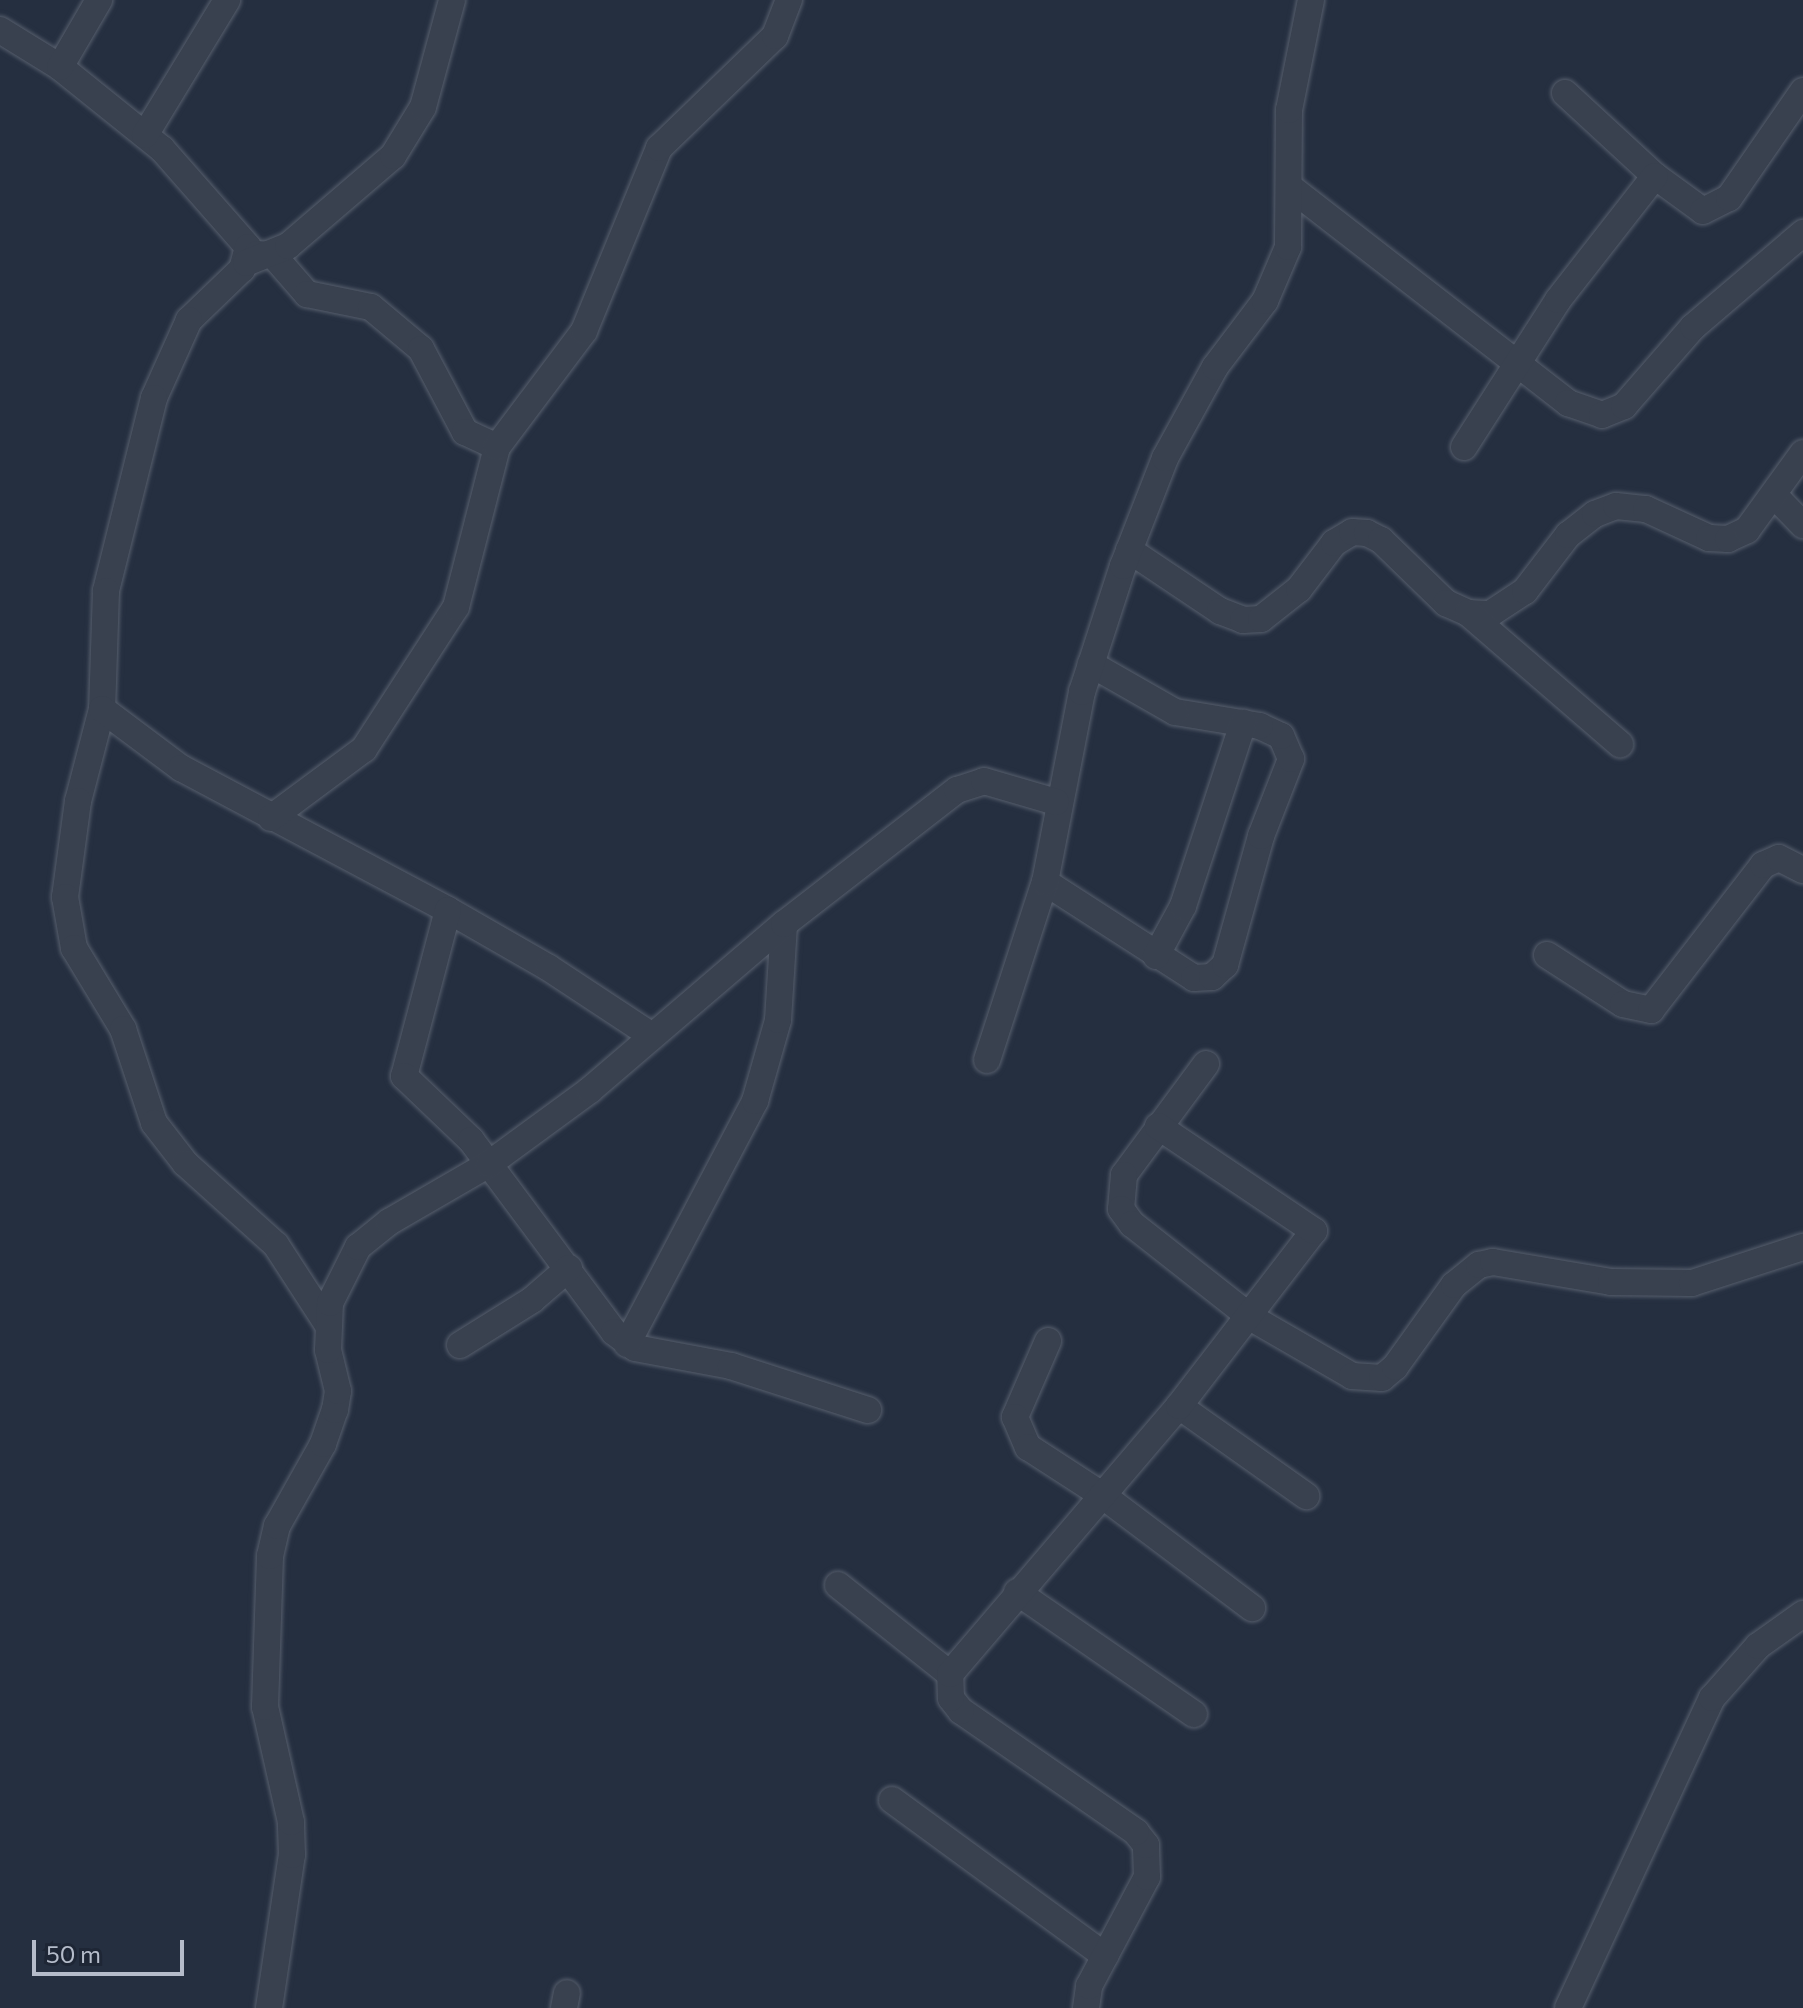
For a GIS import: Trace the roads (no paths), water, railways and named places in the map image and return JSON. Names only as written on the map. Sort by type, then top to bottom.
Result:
[{"type":"street","points":[[60,67],[99,0]]},
{"type":"street","points":[[145,135],[227,0]]},
{"type":"street","points":[[328,1325],[276,1245],[167,1144],[143,1099],[123,1029],[74,948],[65,897],[71,842],[102,709],[106,591],[154,398],[189,320],[256,257],[365,182],[409,134],[423,107],[452,0]]},
{"type":"street","points":[[271,818],[364,749],[456,607],[497,447],[584,331],[659,148],[775,36],[789,0]]},
{"type":"street","points":[[987,1060],[1045,882],[1056,802],[1091,664],[1129,550],[1180,432],[1215,367],[1279,274],[1288,247],[1291,188],[1289,110],[1311,0]]},
{"type":"street","points":[[0,30],[60,67],[145,135],[233,224],[256,257],[307,294],[371,307],[421,349],[465,432],[497,447]]},
{"type":"street","points":[[1565,93],[1692,208],[1715,210],[1729,198],[1803,91]]},
{"type":"street","points":[[1464,447],[1592,254],[1655,176]]},
{"type":"street","points":[[1291,188],[1587,413],[1615,412],[1693,327],[1803,233]]},
{"type":"street","points":[[1468,613],[1490,614],[1510,605],[1568,535],[1595,514],[1616,506],[1646,509],[1709,538],[1728,539],[1747,530],[1803,453]]},
{"type":"street","points":[[1774,495],[1803,525]]},
{"type":"street","points":[[1129,550],[1220,611],[1243,620],[1261,619],[1299,589],[1334,543],[1352,532],[1367,533],[1381,540],[1446,603],[1468,613],[1620,744]]},
{"type":"street","points":[[1045,882],[1194,978],[1212,977],[1225,965],[1261,836],[1291,759],[1281,736],[1243,723],[1175,712],[1091,664]]},
{"type":"street","points":[[102,709],[159,753],[271,818],[448,910],[549,968],[652,1036]]},
{"type":"street","points":[[1156,956],[1183,906],[1243,723]]},
{"type":"street","points":[[269,2008],[292,1855],[291,1822],[265,1707],[270,1556],[277,1526],[323,1444],[335,1410],[338,1391],[328,1325],[330,1303],[358,1247],[389,1222],[489,1164],[652,1036],[784,924],[957,790],[984,781],[1056,802]]},
{"type":"street","points":[[1547,955],[1623,1004],[1651,1010],[1763,865],[1779,858],[1803,870]]},
{"type":"street","points":[[448,910],[404,1076],[489,1164],[627,1344],[731,1366],[868,1410]]},
{"type":"street","points":[[627,1344],[755,1101],[778,1020],[784,924]]},
{"type":"street","points":[[1206,1064],[1124,1175],[1121,1209],[1132,1224],[1250,1317],[1335,1369],[1352,1376],[1382,1378],[1454,1285],[1479,1265],[1493,1262],[1551,1276],[1611,1282],[1692,1283],[1803,1247]]},
{"type":"street","points":[[1086,2008],[1089,1986],[1147,1877],[1146,1845],[1136,1832],[961,1711],[951,1698],[950,1674],[1179,1406],[1314,1231],[1158,1126]]},
{"type":"street","points":[[460,1345],[532,1300],[569,1268]]},
{"type":"street","points":[[1048,1341],[1019,1401],[1018,1433],[1052,1466],[1102,1495],[1252,1608]]},
{"type":"street","points":[[1179,1406],[1306,1496]]},
{"type":"street","points":[[838,1585],[950,1674]]},
{"type":"street","points":[[1017,1592],[1194,1714]]},
{"type":"street","points":[[1568,2008],[1712,1698],[1758,1646],[1803,1614]]},
{"type":"street","points":[[892,1800],[1105,1956]]}]
